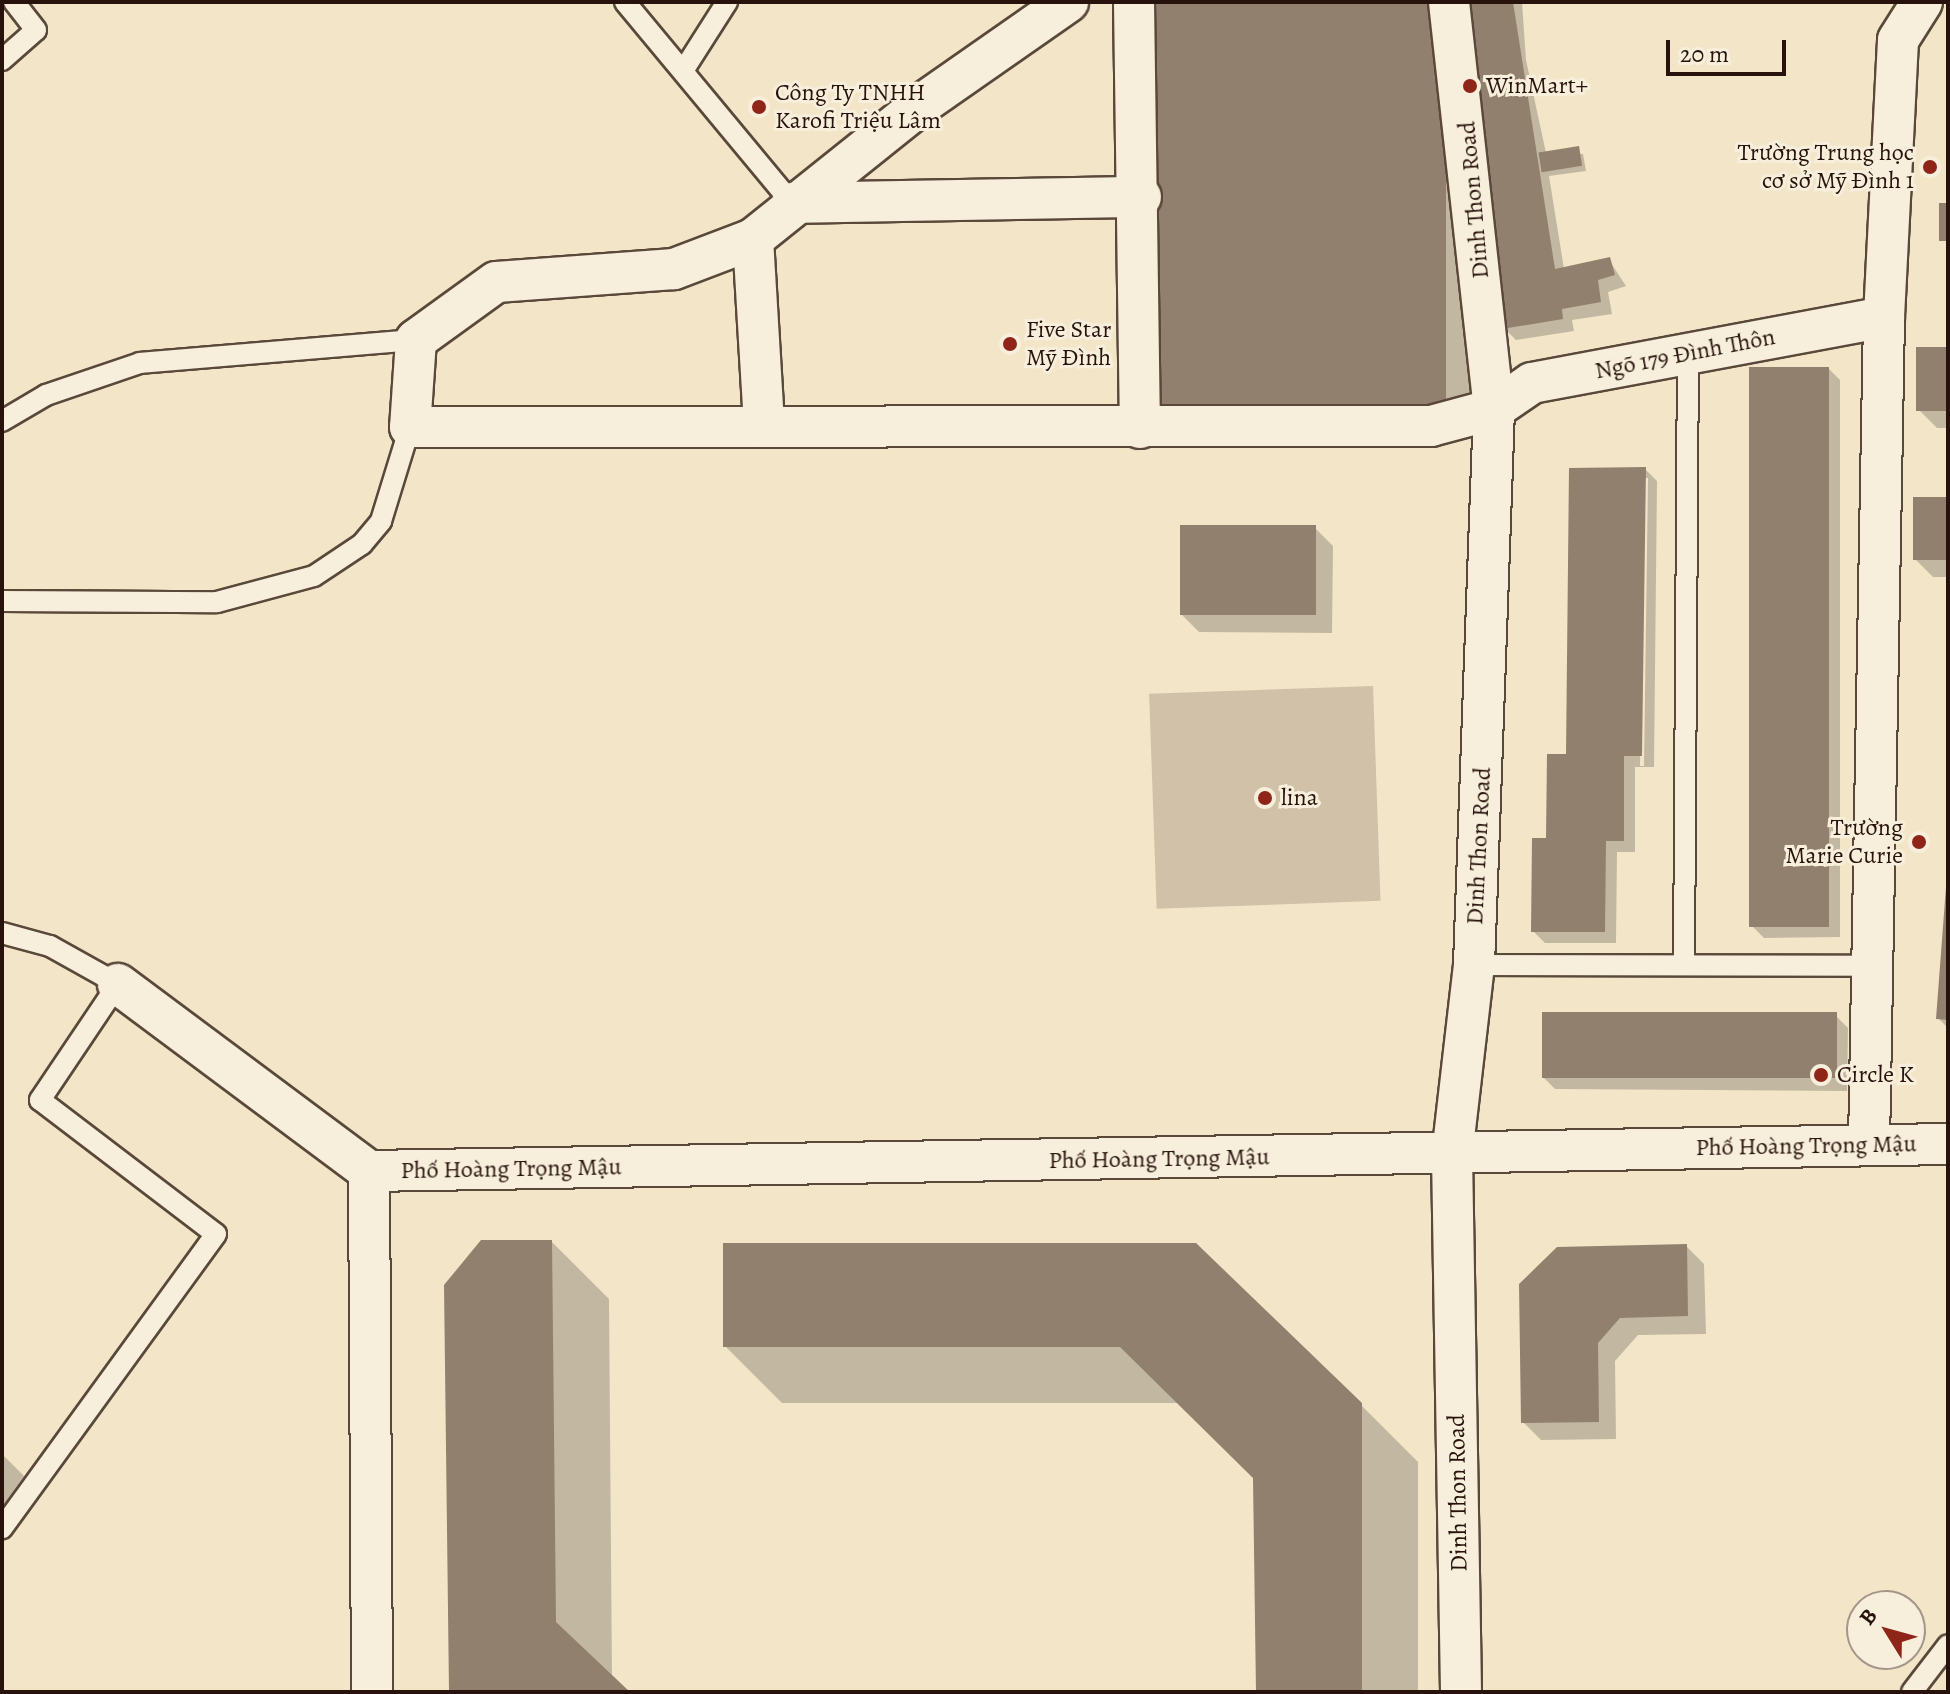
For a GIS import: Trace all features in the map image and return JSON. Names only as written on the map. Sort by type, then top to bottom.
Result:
[{"type":"street","points":[[410,427],[416,340],[496,282],[674,269],[753,239],[792,203],[1068,2]]},
{"type":"street","points":[[1134,2],[1141,197],[1140,428]]},
{"type":"street","name":"Dinh Thon Road","points":[[1449,2],[1494,409],[1474,965],[1452,1154],[1461,1692]]},
{"type":"street","points":[[1869,1144],[1884,317],[1898,40],[1922,2]]},
{"type":"street","points":[[792,203],[1141,197]]},
{"type":"street","points":[[753,239],[764,422]]},
{"type":"street","name":"Ngõ 179 Đình Thôn","points":[[410,427],[764,422],[1140,428],[1431,426],[1494,409],[1532,383],[1884,317]]},
{"type":"street","points":[[118,984],[369,1171],[372,1692]]},
{"type":"street","name":"Phố Hoàng Trọng Mậu","points":[[369,1171],[1948,1144]]},
{"type":"lane","points":[[2,60],[36,30],[14,2]]},
{"type":"lane","points":[[625,2],[792,203]]},
{"type":"lane","points":[[683,71],[727,2]]},
{"type":"lane","points":[[2,421],[46,395],[140,363],[416,340]]},
{"type":"lane","points":[[1684,965],[1688,353]]},
{"type":"lane","points":[[2,601],[217,602],[314,576],[362,544],[381,521],[410,427]]},
{"type":"lane","points":[[2,933],[50,946],[118,984],[40,1100],[216,1234],[2,1529]]},
{"type":"lane","points":[[1474,965],[1872,966]]},
{"type":"lane","points":[[1912,1692],[1948,1645]]},
{"type":"shaded area","name":"lina","points":[[1373,686],[1381,901],[1157,909],[1149,694]]},
{"type":"building","points":[[1146,2],[1446,2],[1446,407],[1146,407]]},
{"type":"building","points":[[1452,2],[1513,2],[1555,269],[1610,257],[1615,275],[1598,280],[1601,302],[1562,309],[1563,319],[1502,329]]},
{"type":"building","points":[[1579,146],[1582,166],[1542,172],[1539,152]]},
{"type":"building","points":[[1939,203],[1948,203],[1948,241],[1939,241]]},
{"type":"building","points":[[1916,347],[1948,347],[1948,411],[1916,411]]},
{"type":"building","points":[[1749,367],[1829,367],[1829,927],[1749,927]]},
{"type":"building","points":[[1646,467],[1642,756],[1624,756],[1624,841],[1606,841],[1605,932],[1531,932],[1532,838],[1546,838],[1547,754],[1566,754],[1569,468]]},
{"type":"building","points":[[1913,497],[1948,497],[1948,560],[1913,560]]},
{"type":"building","points":[[1180,525],[1316,525],[1316,615],[1180,615]]},
{"type":"building","points":[[1948,887],[1948,1020],[1936,1019]]},
{"type":"building","points":[[1542,1012],[1837,1012],[1837,1078],[1542,1078]]},
{"type":"building","points":[[481,1240],[552,1240],[556,1622],[630,1692],[449,1692],[444,1285]]},
{"type":"building","points":[[723,1243],[1196,1243],[1362,1403],[1362,1692],[1256,1692],[1253,1478],[1120,1347],[723,1347]]},
{"type":"building","points":[[1687,1244],[1688,1316],[1620,1318],[1598,1343],[1599,1422],[1521,1423],[1519,1284],[1557,1247]]},
{"type":"place","name":"WinMart+","points":[[1470,86]]},
{"type":"place","name":"Công Ty TNHH Karofi Triệu Lâm","points":[[759,107]]},
{"type":"place","name":"Trường Trung học cơ sở Mỹ Đình 1","points":[[1930,167]]},
{"type":"place","name":"Five Star Mỹ Đình","points":[[1010,344]]},
{"type":"place","name":"lina","points":[[1265,798]]},
{"type":"place","name":"Trường Marie Curie","points":[[1919,842]]},
{"type":"place","name":"Circle K","points":[[1821,1075]]}]
